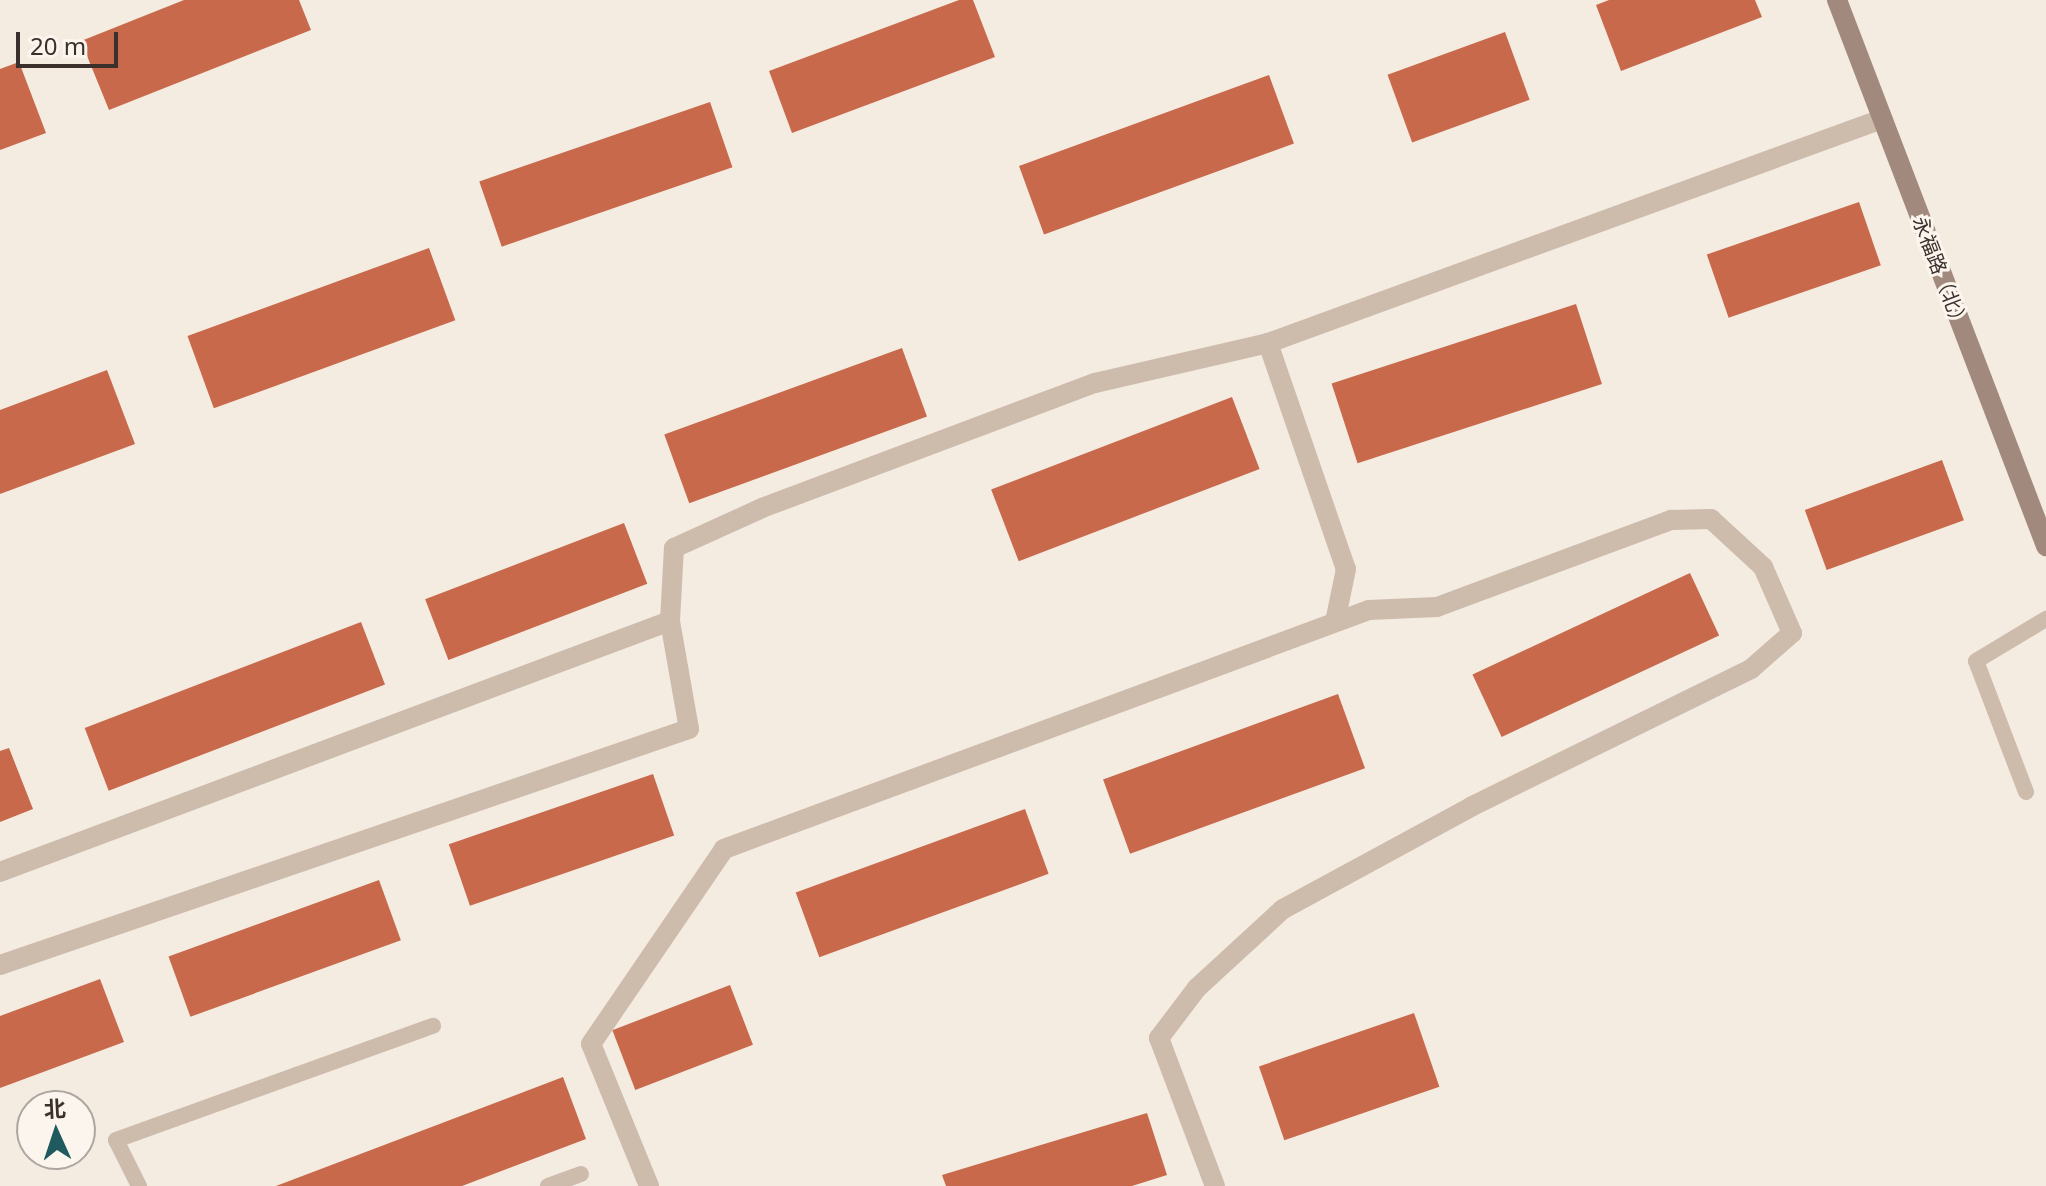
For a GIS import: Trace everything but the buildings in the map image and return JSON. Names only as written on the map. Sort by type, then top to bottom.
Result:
[{"type":"street","name":"永福路（北）","points":[[1837,0],[2046,546]]},
{"type":"street","points":[[0,965],[689,729],[670,621],[674,548],[686,542],[762,508],[1095,383],[1268,343],[1882,119]]},
{"type":"street","points":[[1268,343],[1346,569],[1335,622]]},
{"type":"street","points":[[649,1186],[591,1044],[724,849],[1369,610],[1437,607],[1671,520],[1711,519],[1763,567],[1792,633],[1751,669],[1471,807],[1283,909],[1197,988],[1159,1038],[1215,1186]]},
{"type":"street","points":[[0,872],[670,621]]},
{"type":"lane","points":[[2026,792],[1976,661],[2046,619]]},
{"type":"lane","points":[[139,1186],[116,1140],[433,1026]]},
{"type":"lane","points":[[548,1186],[581,1174]]}]
